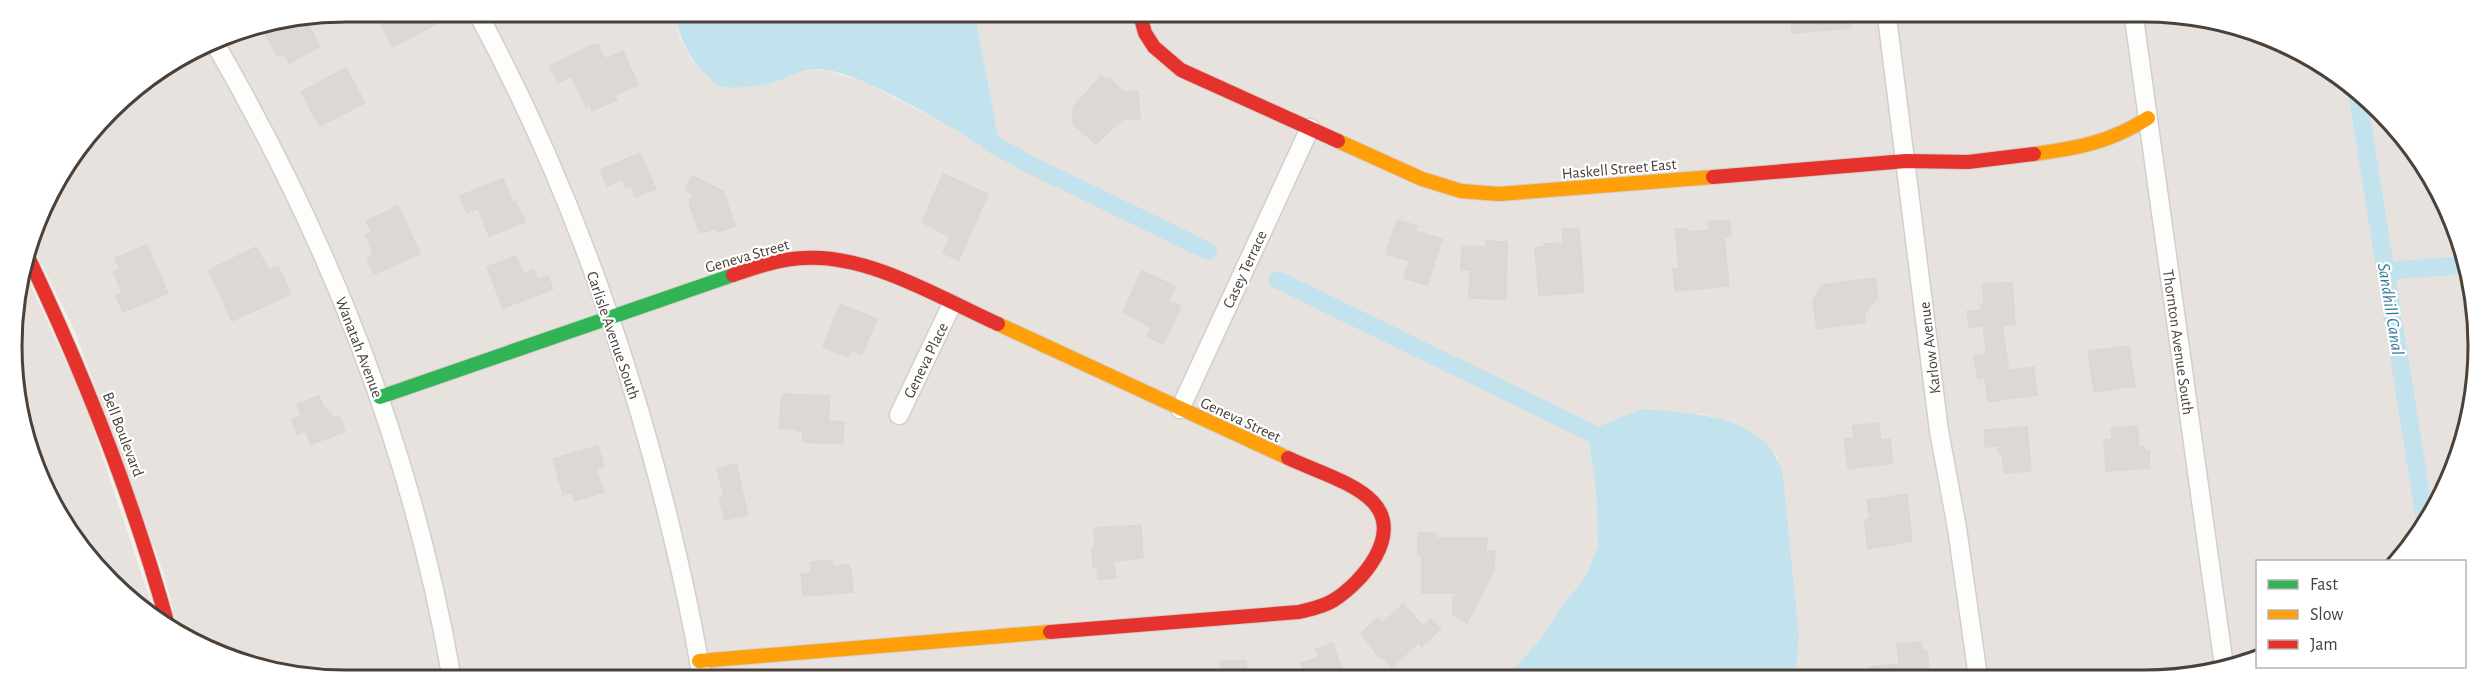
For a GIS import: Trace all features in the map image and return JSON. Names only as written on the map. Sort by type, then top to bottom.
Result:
[{"type":"street","name":"Carlisle Avenue South","points":[[482,22],[543,147],[568,205],[610,318],[654,462],[678,560],[700,668]]},
{"type":"street","name":"Haskell Street East","points":[[1141,22],[1150,44],[1164,59],[1181,70],[1422,179],[1461,191],[1479,193],[1578,188],[1906,160],[1968,162],[2072,150],[2110,139],[2148,118]]},
{"type":"street","name":"Karlow Avenue","points":[[1888,22],[1938,419],[1957,528],[1977,670]]},
{"type":"street","name":"Thornton Avenue South","points":[[2135,22],[2223,659]]},
{"type":"street","name":"Wanatah Avenue","points":[[218,49],[249,102],[292,186],[331,272],[380,397],[400,458],[427,563],[450,670]]},
{"type":"street","name":"Casey Terrace","points":[[1180,409],[1310,128]]},
{"type":"street","name":"Geneva Street","points":[[380,397],[766,264],[808,256],[846,260],[866,265],[952,304],[1370,499],[1382,514],[1384,534],[1377,554],[1366,569],[1335,599],[1317,608],[1299,612],[700,668]]},
{"type":"street","name":"Bell Boulevard","points":[[33,267],[65,334],[126,484],[165,614]]},
{"type":"street","name":"Geneva Place","points":[[898,415],[952,304]]},
{"type":"shaded area","points":[[346,22],[676,22],[680,37],[691,59],[702,69],[735,87],[769,83],[790,74],[816,69],[829,71],[862,81],[960,132],[974,143],[999,141],[977,22],[2144,22],[2207,29],[2268,47],[2324,77],[2373,117],[2413,166],[2443,222],[2461,283],[2468,346],[2461,409],[2443,470],[2413,526],[2386,560],[2256,560],[2256,649],[2186,667],[2144,670],[1796,670],[1799,635],[1783,476],[1777,455],[1746,429],[1707,415],[1641,409],[1594,433],[1589,443],[1596,491],[1598,545],[1586,576],[1558,611],[1543,636],[1513,670],[346,670],[304,667],[262,658],[222,645],[176,621],[163,572],[74,329],[36,254],[56,203],[89,149],[117,117],[149,89],[184,66],[242,40],[304,25]]},
{"type":"shaded area","points":[[29,282],[84,401],[152,605],[117,575],[89,543],[66,508],[47,470],[29,409],[23,367],[23,325]]},
{"type":"water","points":[[677,22],[977,22],[999,141],[994,149],[974,143],[960,132],[889,94],[850,76],[832,71],[809,70],[768,84],[721,87],[703,72],[690,55]]},
{"type":"water","points":[[1641,409],[1682,412],[1726,421],[1745,428],[1762,440],[1775,455],[1783,475],[1799,635],[1796,670],[1513,670],[1543,636],[1558,611],[1586,576],[1598,545],[1596,491],[1589,443],[1600,426]]},
{"type":"building","points":[[379,22],[435,22],[436,24],[393,47]]},
{"type":"building","points":[[1791,22],[1851,22],[1851,28],[1792,33]]},
{"type":"building","points":[[308,25],[320,46],[290,63],[284,53],[278,56],[265,33]]},
{"type":"building","points":[[598,44],[605,59],[623,51],[638,85],[615,95],[617,100],[592,111],[590,105],[586,107],[571,76],[558,83],[550,66],[591,45]]},
{"type":"building","points":[[346,68],[365,103],[320,126],[301,92]]},
{"type":"building","points":[[1101,76],[1106,81],[1109,78],[1124,92],[1138,91],[1140,119],[1123,119],[1096,144],[1073,124],[1073,107]]},
{"type":"building","points":[[640,153],[656,189],[635,197],[631,186],[626,188],[623,179],[607,186],[600,170]]},
{"type":"building","points":[[943,174],[988,194],[959,260],[943,253],[950,237],[922,222]]},
{"type":"building","points":[[692,176],[723,191],[735,226],[718,232],[717,228],[700,233],[689,203],[693,194],[686,190]]},
{"type":"building","points":[[503,179],[513,203],[516,202],[525,222],[489,236],[478,208],[467,213],[460,196]]},
{"type":"building","points":[[398,206],[420,254],[374,274],[367,258],[374,255],[365,235],[371,232],[366,221]]},
{"type":"building","points":[[1397,220],[1417,226],[1415,231],[1442,239],[1427,285],[1404,278],[1409,261],[1386,254]]},
{"type":"building","points":[[1726,220],[1730,222],[1731,236],[1724,237],[1729,286],[1675,291],[1673,269],[1679,268],[1675,229],[1685,229],[1689,232],[1709,230],[1708,222]]},
{"type":"building","points":[[1579,228],[1584,292],[1539,296],[1535,248],[1544,247],[1544,244],[1563,243],[1562,229]]},
{"type":"building","points":[[1486,241],[1507,242],[1506,299],[1469,298],[1470,270],[1461,270],[1462,246],[1486,247]]},
{"type":"building","points":[[147,245],[168,293],[123,312],[116,296],[122,293],[113,272],[120,269],[115,258]]},
{"type":"building","points":[[256,247],[269,270],[278,266],[291,294],[232,321],[209,270]]},
{"type":"building","points":[[516,256],[523,274],[534,270],[538,280],[548,276],[553,289],[503,308],[487,267]]},
{"type":"building","points":[[1142,271],[1175,286],[1169,301],[1181,306],[1163,344],[1147,336],[1151,327],[1123,312]]},
{"type":"building","points":[[1875,278],[1878,297],[1867,311],[1864,311],[1865,322],[1817,329],[1813,301],[1822,285]]},
{"type":"building","points":[[2012,282],[2015,324],[2002,325],[2009,371],[2034,367],[2037,395],[1988,402],[1985,378],[1978,379],[1974,356],[1987,354],[1983,326],[1969,327],[1967,311],[1981,311],[1980,305],[1984,305],[1983,284]]},
{"type":"building","points":[[840,304],[877,319],[862,354],[851,350],[848,357],[823,347]]},
{"type":"building","points":[[2129,346],[2135,386],[2094,392],[2088,351]]},
{"type":"building","points":[[782,394],[830,396],[828,421],[844,422],[843,444],[802,442],[803,431],[779,428]]},
{"type":"building","points":[[319,396],[323,407],[331,413],[333,418],[339,416],[345,432],[311,444],[306,431],[297,435],[292,419],[301,416],[297,404]]},
{"type":"building","points":[[1878,423],[1881,440],[1890,439],[1893,463],[1848,469],[1844,439],[1854,438],[1852,426]]},
{"type":"building","points":[[2137,426],[2139,447],[2144,446],[2145,451],[2149,450],[2150,468],[2106,471],[2104,440],[2112,439],[2111,428]]},
{"type":"building","points":[[2027,427],[2031,471],[2004,473],[2002,453],[1999,453],[1998,446],[1985,447],[1984,430]]},
{"type":"building","points":[[598,446],[604,467],[596,469],[604,492],[574,501],[572,492],[563,495],[553,459]]},
{"type":"building","points":[[736,464],[748,515],[725,520],[719,498],[724,497],[717,469]]},
{"type":"building","points":[[1907,494],[1912,541],[1868,549],[1864,520],[1870,519],[1867,500]]},
{"type":"building","points":[[1141,525],[1143,558],[1114,561],[1116,578],[1098,579],[1097,568],[1093,568],[1094,528]]},
{"type":"building","points":[[1418,533],[1436,533],[1435,538],[1487,538],[1486,551],[1495,551],[1494,571],[1467,623],[1453,615],[1453,598],[1460,593],[1422,593],[1422,557],[1418,556]]},
{"type":"building","points":[[832,560],[833,566],[849,565],[853,592],[803,596],[801,574],[811,573],[811,562]]},
{"type":"building","points":[[1403,604],[1423,626],[1431,619],[1441,629],[1421,647],[1419,642],[1392,667],[1385,659],[1378,657],[1361,633],[1378,618],[1383,623]]},
{"type":"building","points":[[1921,642],[1922,651],[1927,651],[1929,670],[1870,670],[1870,667],[1899,664],[1897,644]]},
{"type":"building","points":[[1333,643],[1342,670],[1303,670],[1301,663],[1319,657],[1316,649]]},
{"type":"building","points":[[1246,660],[1247,670],[1221,670],[1220,662]]},
{"type":"waterway","name":"Sandhill Canal","points":[[2359,105],[2423,509]]},
{"type":"waterway","points":[[989,142],[1029,164],[1208,251]]},
{"type":"waterway","points":[[2386,271],[2457,266]]},
{"type":"waterway","points":[[1278,280],[1600,437]]},
{"type":"traffic: fast","points":[[380,397],[733,275]]},
{"type":"traffic: slow","points":[[2034,154],[2094,143],[2121,133],[2148,118]]},
{"type":"traffic: slow","points":[[1338,141],[1422,179],[1461,191],[1499,194],[1713,177]]},
{"type":"traffic: slow","points":[[998,324],[1288,458]]},
{"type":"traffic: slow","points":[[699,661],[1050,632]]},
{"type":"traffic: jam","points":[[1142,22],[1145,33],[1154,47],[1181,70],[1338,141]]},
{"type":"traffic: jam","points":[[1713,177],[1906,161],[1968,162],[2034,154]]},
{"type":"traffic: jam","points":[[733,275],[768,264],[804,258],[854,263],[904,280],[998,324]]},
{"type":"traffic: jam","points":[[33,267],[107,440],[140,532],[165,614]]},
{"type":"traffic: jam","points":[[1050,632],[1299,612],[1317,608],[1345,592],[1356,582],[1375,557],[1384,529],[1381,515],[1373,502],[1355,488],[1288,458]]}]
